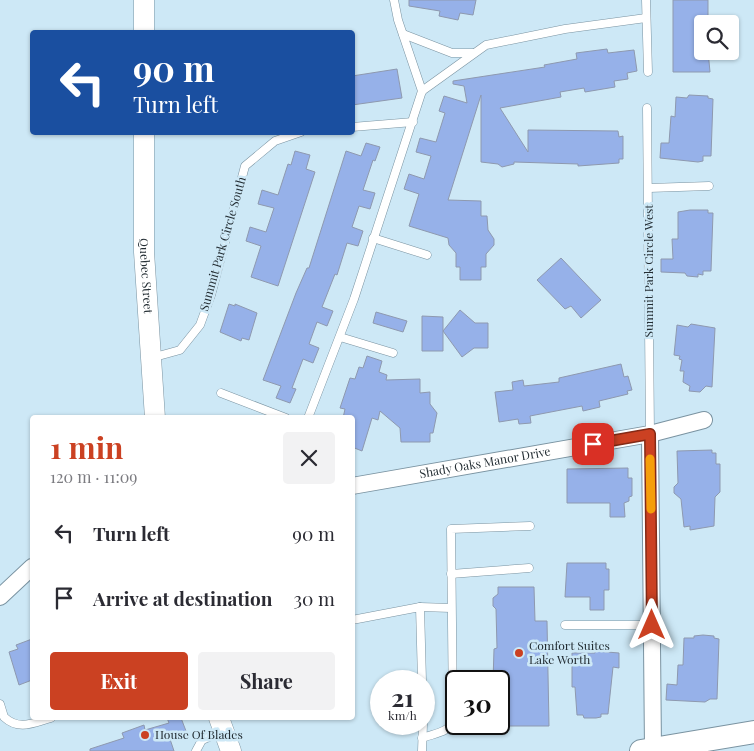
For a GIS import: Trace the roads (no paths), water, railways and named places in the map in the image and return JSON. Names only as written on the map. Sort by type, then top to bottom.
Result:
[{"type":"main road","points":[[647,750],[754,732]]},
{"type":"street","points":[[144,0],[144,30]]},
{"type":"street","name":"Quebec Street","points":[[144,135],[144,252],[155,415]]},
{"type":"street","name":"Shady Oaks Manor Drive","points":[[355,485],[650,434],[704,420]]},
{"type":"street","points":[[647,750],[652,625],[650,434]]},
{"type":"street","points":[[0,597],[30,569]]},
{"type":"street","points":[[221,724],[231,751]]},
{"type":"lane","points":[[309,415],[340,337],[422,91],[394,0]]},
{"type":"lane","points":[[646,0],[648,72]]},
{"type":"lane","points":[[422,91],[486,45],[566,29],[646,18]]},
{"type":"lane","points":[[403,34],[452,53],[474,53]]},
{"type":"lane","name":"Summit Park Circle West","points":[[647,108],[650,434]]},
{"type":"lane","points":[[355,127],[413,122]]},
{"type":"lane","name":"Summit Park Circle South","points":[[151,358],[180,350],[200,325],[211,295],[245,166],[275,141],[292,135]]},
{"type":"lane","points":[[648,188],[709,186]]},
{"type":"lane","points":[[373,238],[426,255]]},
{"type":"lane","points":[[340,337],[393,352]]},
{"type":"lane","points":[[221,393],[278,415]]},
{"type":"lane","points":[[422,751],[422,738],[447,730],[452,725],[454,696],[451,529],[530,526]]},
{"type":"lane","points":[[451,574],[529,568]]},
{"type":"lane","points":[[355,619],[398,609],[420,607],[451,608]]},
{"type":"lane","points":[[420,607],[422,670]]},
{"type":"lane","points":[[565,625],[652,625]]},
{"type":"lane","points":[[0,704],[4,717],[16,725],[23,726],[44,720]]},
{"type":"lane","points":[[196,751],[202,740],[221,724]]},
{"type":"place","name":"Comfort Suites Lake Worth","points":[[519,653]]},
{"type":"place","name":"House Of Blades","points":[[145,735]]}]
